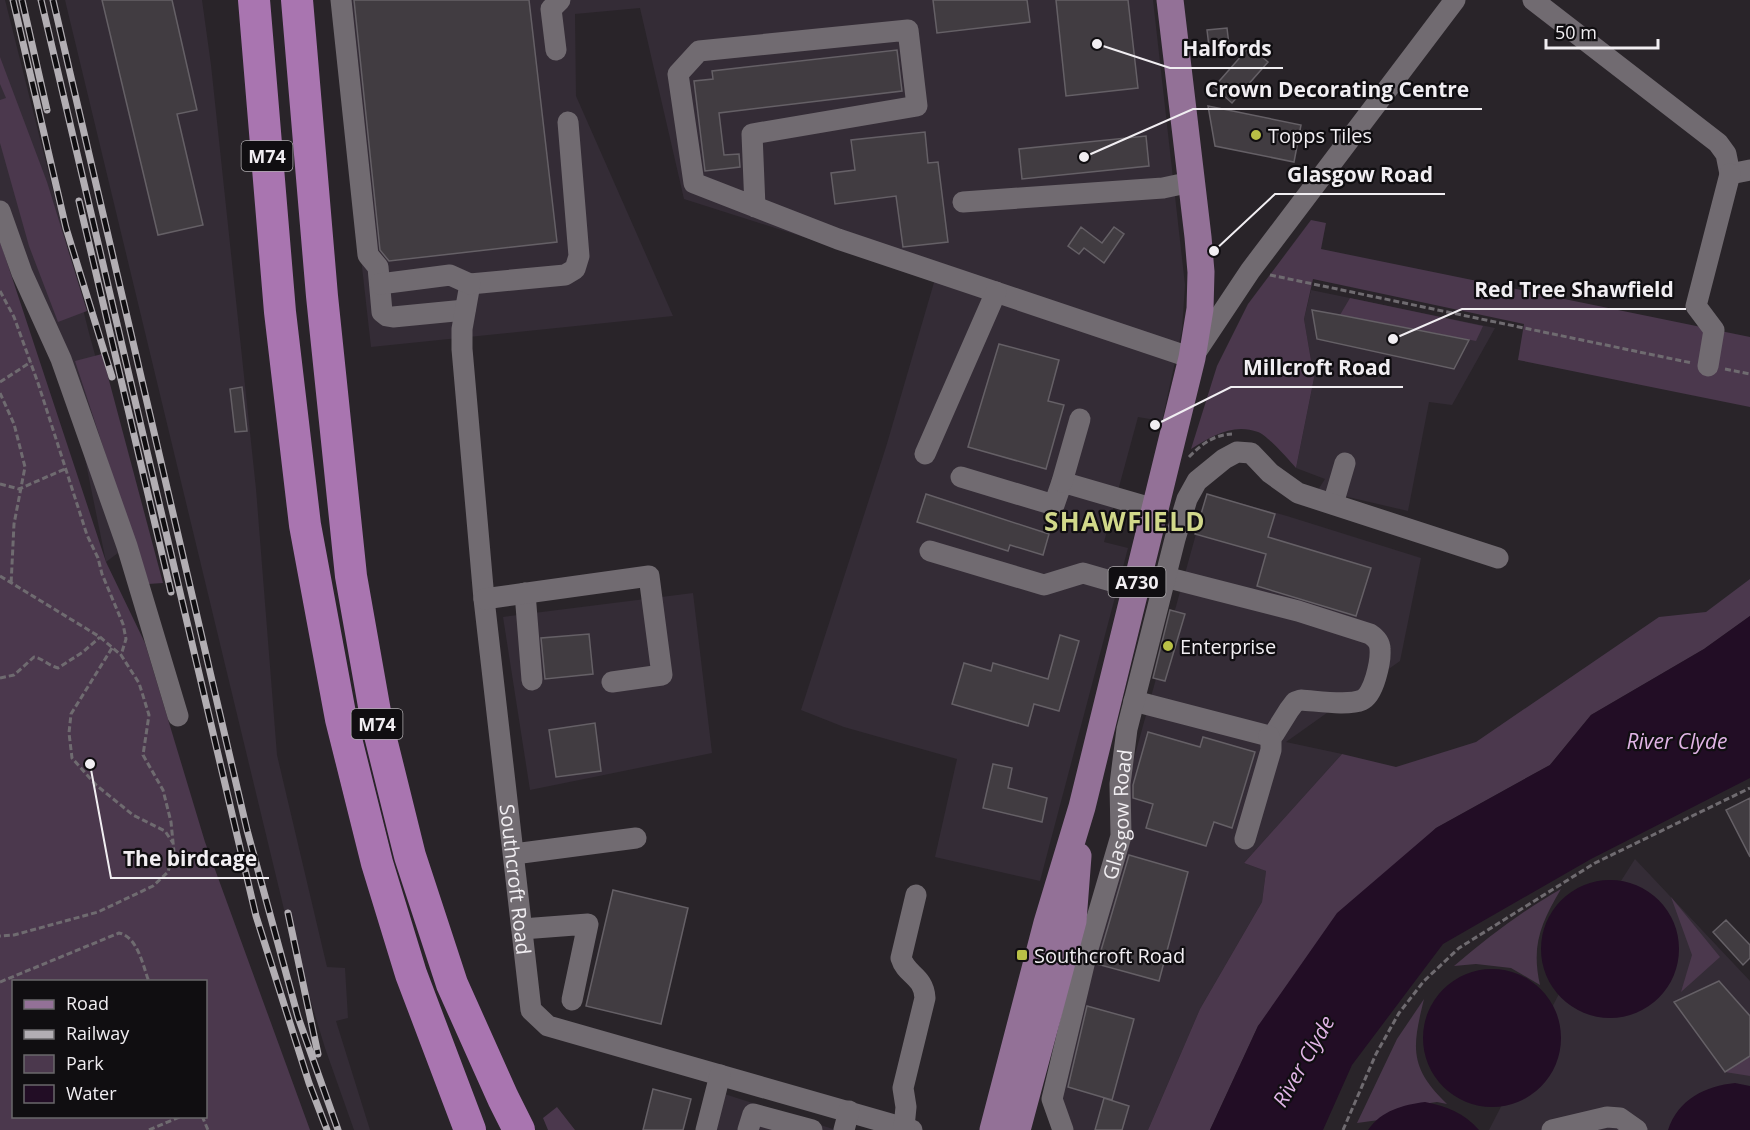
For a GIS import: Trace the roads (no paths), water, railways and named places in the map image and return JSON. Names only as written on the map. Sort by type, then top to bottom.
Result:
[{"type":"highway","name":"M74","points":[[254,0],[280,312],[304,525],[335,684],[377,863],[411,974],[471,1130]]},
{"type":"highway","name":"M74","points":[[297,0],[322,296],[350,564],[377,723],[410,856],[452,984],[519,1130]]},
{"type":"main road","name":"A730","points":[[1170,0],[1201,272],[1200,309],[1192,358]]},
{"type":"main road","name":"Glasgow Road","points":[[993,1130],[1047,923],[1082,807],[1192,358]]},
{"type":"main road","name":"Glasgow Road","points":[[1017,1130],[1073,921],[1082,807]]},
{"type":"street","points":[[341,0],[368,255],[378,267],[382,312],[393,317],[465,310]]},
{"type":"street","points":[[556,50],[551,9],[560,0]]},
{"type":"street","name":"Glasgow Road","points":[[1192,358],[1250,271],[1455,0]]},
{"type":"street","points":[[1533,0],[1718,143],[1740,172],[1696,306],[1714,330],[1708,366]]},
{"type":"street","points":[[755,207],[752,134],[917,106],[908,30],[699,51],[678,74],[694,183],[755,207],[838,239],[1192,358]]},
{"type":"street","points":[[380,284],[450,275],[470,284],[565,275],[575,269],[579,256],[568,122]]},
{"type":"street","points":[[963,201],[1163,188],[1191,182]]},
{"type":"street","points":[[0,211],[22,273],[61,359],[123,535],[178,716]]},
{"type":"street","name":"Southcroft Road","points":[[470,284],[462,329],[462,349],[484,599],[531,1010],[548,1026],[720,1075],[847,1121],[908,1128]]},
{"type":"street","points":[[926,454],[996,292]]},
{"type":"street","points":[[961,477],[1054,505],[1080,419]]},
{"type":"street","name":"Glasgow Road","points":[[1063,1130],[1052,1099],[1087,952],[1121,836],[1120,784],[1127,729],[1187,499],[1197,481],[1224,459],[1237,452],[1251,453],[1270,474],[1298,493],[1333,504]]},
{"type":"street","points":[[1346,463],[1333,504],[1498,558]]},
{"type":"street","points":[[1062,482],[1155,509]]},
{"type":"street","points":[[930,551],[1044,585],[1083,573],[1136,588]]},
{"type":"street","points":[[484,599],[649,576],[662,675],[612,682]]},
{"type":"street","points":[[1134,701],[1269,736],[1274,734],[1295,702],[1301,700],[1361,701],[1368,697],[1375,682],[1381,648],[1377,639],[1355,628],[1298,611],[1166,577]]},
{"type":"street","points":[[525,593],[532,680]]},
{"type":"street","points":[[1245,839],[1271,750],[1269,736]]},
{"type":"street","points":[[514,854],[636,838]]},
{"type":"street","points":[[908,1128],[903,1088],[925,998],[922,983],[902,964],[901,958],[916,895]]},
{"type":"street","points":[[522,929],[588,924],[572,1000]]},
{"type":"street","points":[[706,1130],[720,1075]]},
{"type":"street","points":[[748,1130],[753,1114],[812,1130]]},
{"type":"street","points":[[1552,1130],[1607,1117],[1620,1118],[1637,1130]]},
{"type":"water","name":"River Clyde","points":[[1750,616],[1750,778],[1591,859],[1443,944],[1352,1065],[1323,1130],[1210,1130],[1258,1026],[1337,913],[1436,828],[1550,765],[1591,715],[1704,649]]},
{"type":"water","points":[[1610,880],[1636,885],[1659,900],[1674,923],[1679,949],[1674,975],[1659,998],[1636,1013],[1610,1018],[1584,1013],[1561,998],[1546,975],[1541,949],[1546,923],[1561,900],[1584,885]]},
{"type":"water","points":[[1492,969],[1518,974],[1541,989],[1556,1012],[1561,1038],[1556,1064],[1541,1087],[1518,1102],[1492,1107],[1466,1102],[1443,1087],[1428,1064],[1423,1038],[1428,1012],[1443,989],[1466,974]]},
{"type":"water","points":[[1735,1083],[1750,1086],[1750,1130],[1668,1130],[1679,1110],[1694,1096],[1714,1087]]},
{"type":"water","points":[[1425,1102],[1455,1111],[1479,1130],[1368,1130],[1386,1113]]},
{"type":"railway","points":[[13,0],[66,228],[112,377]]},
{"type":"railway","points":[[22,0],[47,110]]},
{"type":"railway","points":[[41,0],[256,916],[309,1083],[327,1130]]},
{"type":"railway","points":[[53,0],[247,830],[298,1017],[338,1130]]},
{"type":"railway","points":[[79,201],[171,592]]},
{"type":"railway","points":[[288,913],[318,1054]]},
{"type":"place","name":"Halfords","points":[[1097,44]]},
{"type":"place","name":"Topps Tiles","points":[[1256,135]]},
{"type":"place","name":"Crown Decorating Centre","points":[[1084,157]]},
{"type":"place","name":"Glasgow Road","points":[[1214,251]]},
{"type":"place","name":"Red Tree Shawfield","points":[[1393,339]]},
{"type":"place","name":"Millcroft Road","points":[[1155,425]]},
{"type":"place","name":"Enterprise","points":[[1168,646]]},
{"type":"place","name":"The birdcage","points":[[90,764]]},
{"type":"place","name":"Southcroft Road","points":[[1022,955]]},
{"type":"district","name":"SHAWFIELD","points":[[1125,521]]}]
